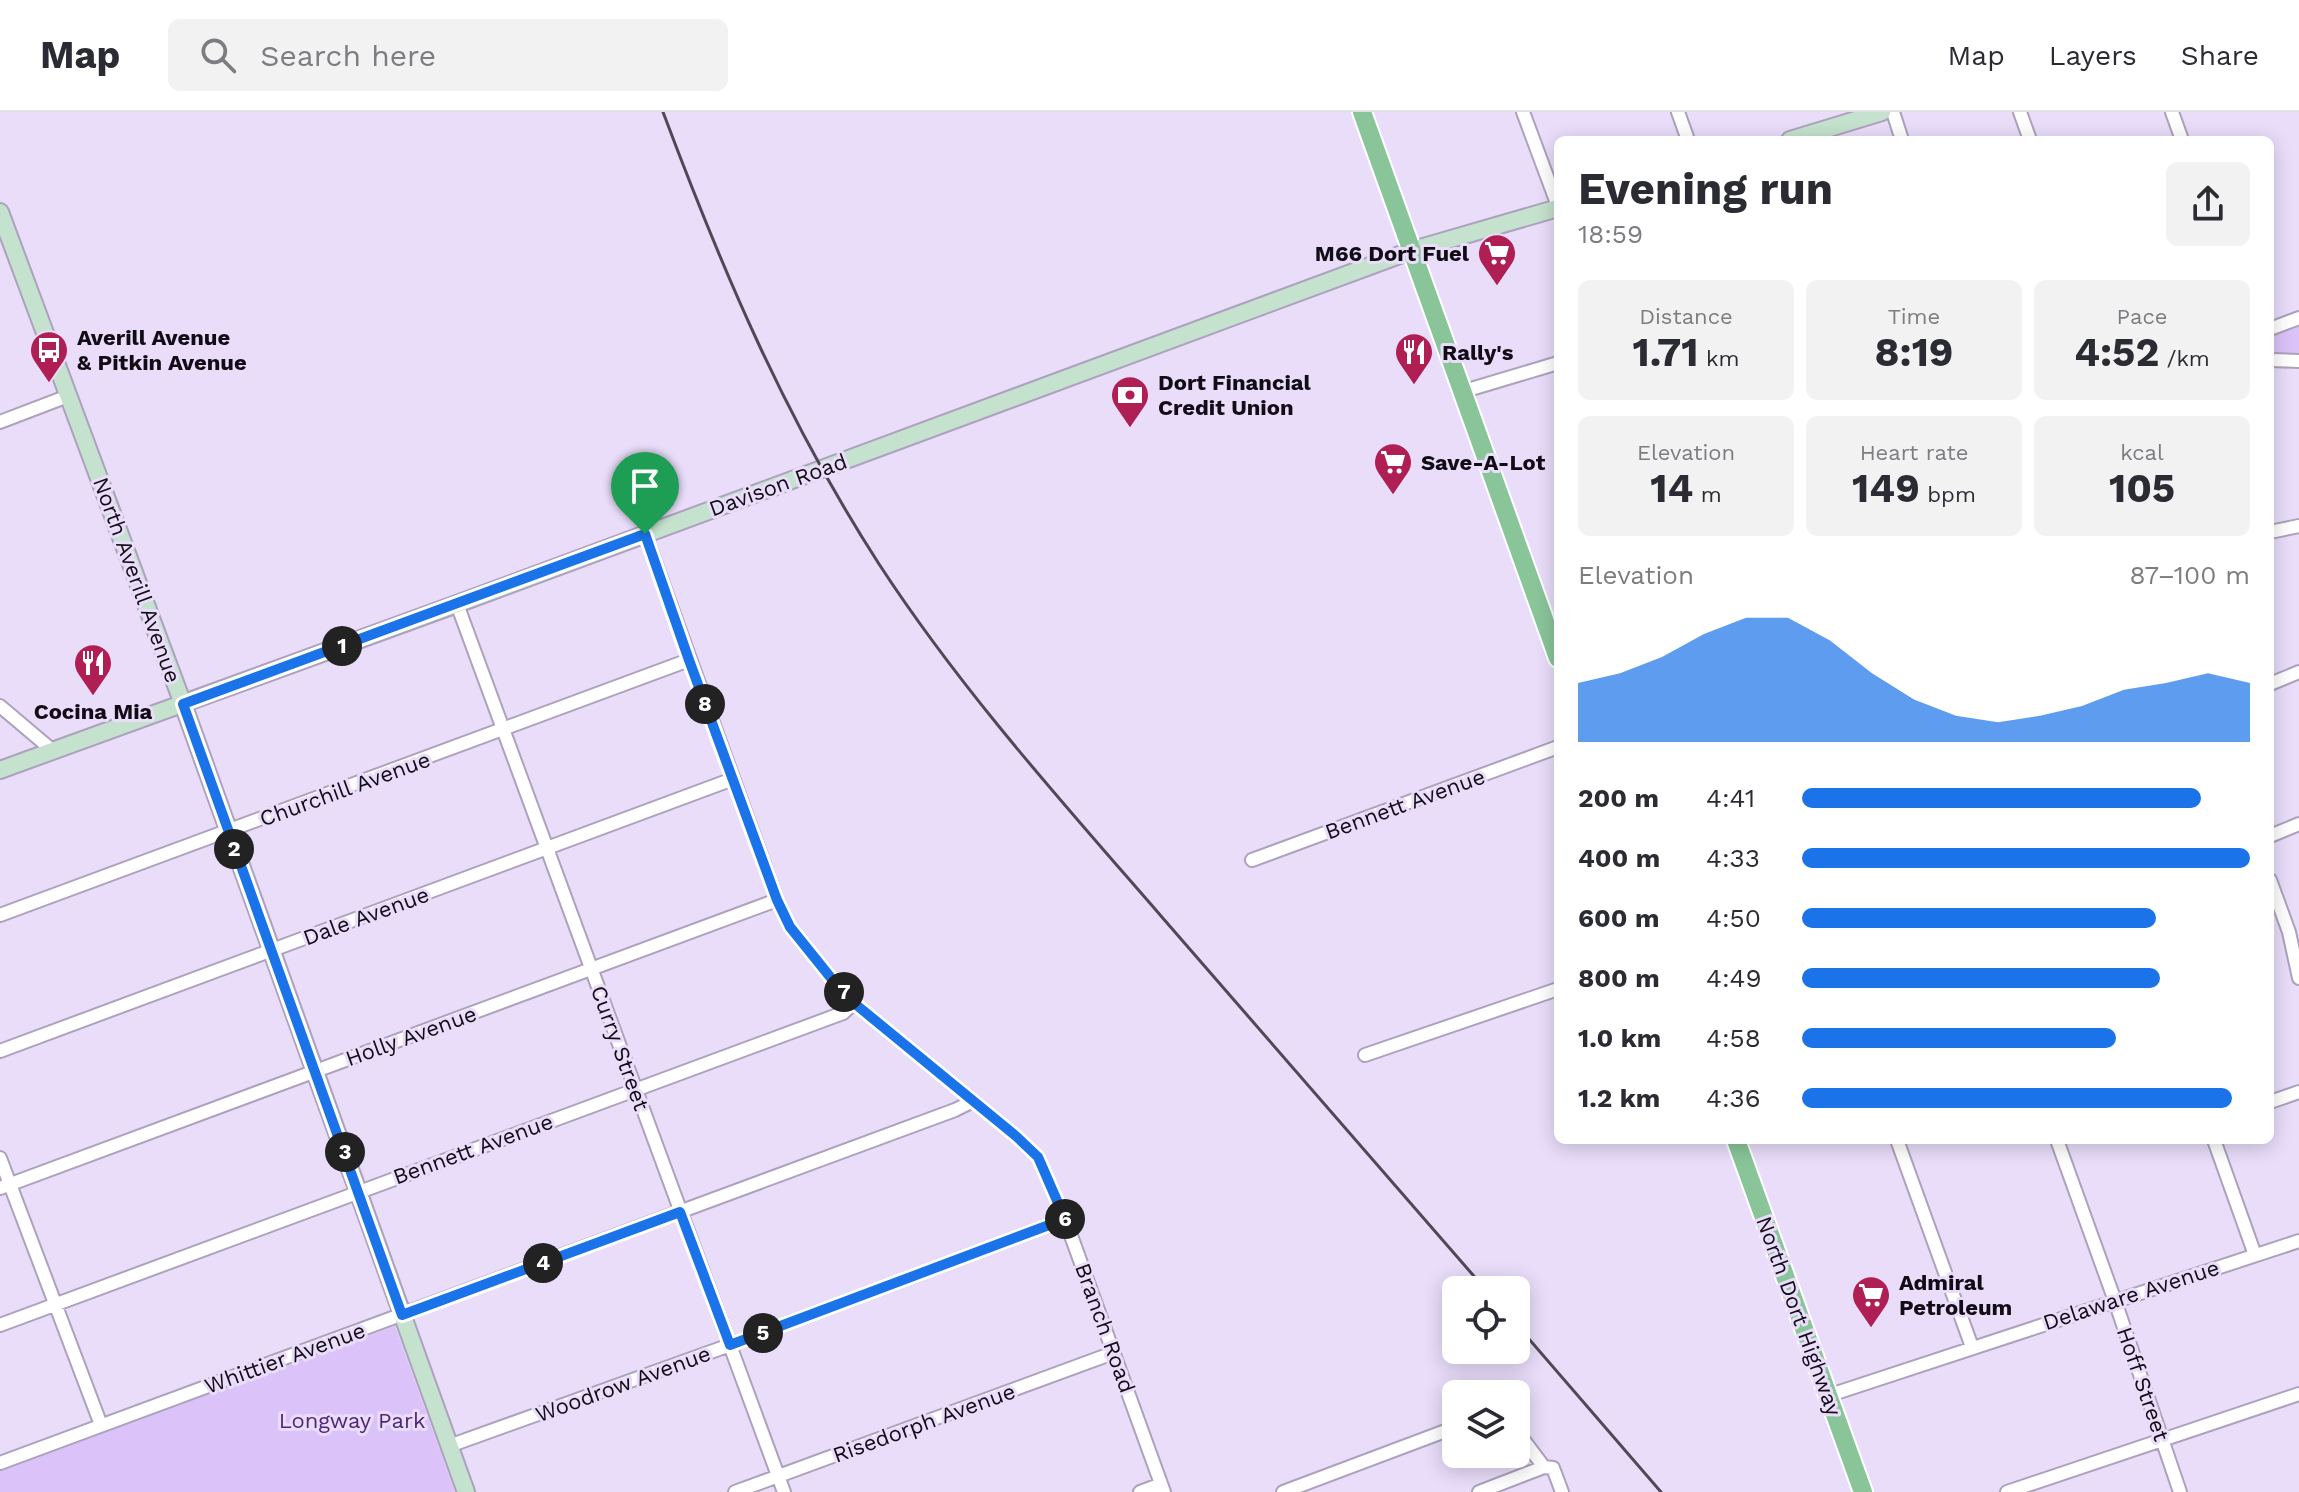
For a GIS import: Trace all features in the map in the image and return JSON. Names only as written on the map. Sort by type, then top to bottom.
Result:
[{"type":"main road","points":[[1362,112],[1554,647]]},
{"type":"main road","points":[[1799,136],[1836,120],[1882,112]]},
{"type":"main road","name":"Davison Road","points":[[0,770],[1413,250],[1554,208]]},
{"type":"main road","name":"North Averill Avenue","points":[[0,212],[183,704],[466,1492]]},
{"type":"main road","name":"North Dort Highway","points":[[1737,1144],[1863,1492]]},
{"type":"street","points":[[1523,112],[1554,196]]},
{"type":"street","points":[[1678,112],[1687,136]]},
{"type":"street","points":[[1893,112],[1901,136]]},
{"type":"street","points":[[2020,112],[2029,136]]},
{"type":"street","points":[[2172,112],[2181,136]]},
{"type":"street","points":[[2274,327],[2299,318]]},
{"type":"street","points":[[2274,360],[2299,361]]},
{"type":"street","points":[[1461,392],[1554,364]]},
{"type":"street","points":[[0,422],[68,396]]},
{"type":"street","points":[[2274,531],[2299,526]]},
{"type":"street","name":"Branch Road","points":[[645,534],[777,900],[790,927],[854,1003],[1038,1157],[1065,1219],[1163,1488]]},
{"type":"street","name":"Curry Street","points":[[457,604],[784,1492]]},
{"type":"street","name":"Churchill Avenue","points":[[0,915],[689,660]]},
{"type":"street","points":[[2274,682],[2299,672]]},
{"type":"street","points":[[0,706],[52,750]]},
{"type":"street","name":"Bennett Avenue","points":[[1252,860],[1554,748]]},
{"type":"street","name":"Dale Avenue","points":[[0,1051],[733,779]]},
{"type":"street","points":[[2274,834],[2299,824]]},
{"type":"street","points":[[2274,891],[2289,932],[2299,978]]},
{"type":"street","name":"Holly Avenue","points":[[5,1186],[777,900]]},
{"type":"street","points":[[1365,1055],[1554,990]]},
{"type":"street","name":"Bennett Avenue","points":[[0,1325],[843,1013],[854,1003]]},
{"type":"street","points":[[2274,1101],[2299,1092]]},
{"type":"street","name":"Whittier Avenue","points":[[0,1463],[973,1101]]},
{"type":"street","points":[[1898,1144],[1972,1347]]},
{"type":"street","name":"Hoff Street","points":[[2058,1144],[2180,1492]]},
{"type":"street","points":[[2215,1144],[2255,1255]]},
{"type":"street","points":[[0,1158],[5,1186],[101,1425]]},
{"type":"street","name":"Woodrow Avenue","points":[[449,1446],[1065,1219]]},
{"type":"street","name":"Delaware Avenue","points":[[1827,1396],[2299,1241]]},
{"type":"street","name":"Risedorph Avenue","points":[[735,1492],[1113,1353]]},
{"type":"street","points":[[2007,1492],[2299,1394]]},
{"type":"street","points":[[1283,1492],[1442,1432]]},
{"type":"street","points":[[1530,1448],[1544,1467]]},
{"type":"street","points":[[1479,1492],[1544,1467],[1553,1468],[1562,1492]]},
{"type":"street","points":[[1140,1492],[1163,1488]]},
{"type":"green space","points":[[2299,322],[2299,356],[2274,353],[2274,331]]},
{"type":"green space","name":"Longway Park","points":[[395,1326],[455,1492],[0,1492],[0,1471]]},
{"type":"railway","points":[[663,112],[733,287],[786,400],[845,510],[911,611],[978,701],[1050,788],[1474,1276]]},
{"type":"railway","points":[[1530,1340],[1661,1492]]},
{"type":"place","name":"M66 Dort Fuel","points":[[1497,287]]},
{"type":"place","name":"Averill Avenue & Pitkin Avenue","points":[[49,384]]},
{"type":"place","name":"Rally's","points":[[1414,386]]},
{"type":"place","name":"Dort Financial Credit Union","points":[[1130,429]]},
{"type":"place","name":"Save-A-Lot","points":[[1393,496]]},
{"type":"place","name":"Cocina Mia","points":[[93,697]]},
{"type":"place","name":"Admiral Petroleum","points":[[1871,1329]]},
{"type":"route","points":[[645,534],[777,900],[790,927],[854,1003],[1038,1157],[1065,1219],[730,1345],[680,1212],[402,1315],[183,704],[645,534]]}]
